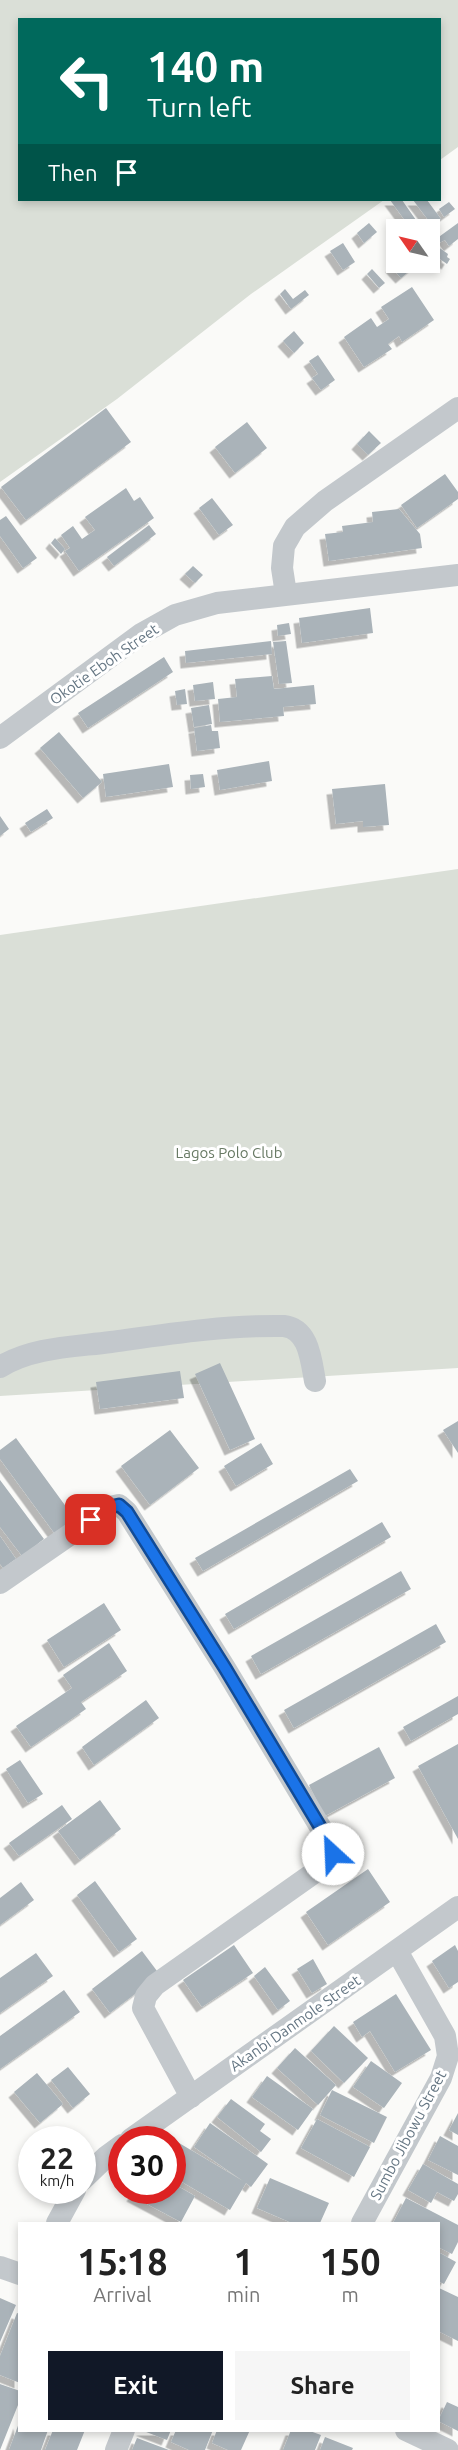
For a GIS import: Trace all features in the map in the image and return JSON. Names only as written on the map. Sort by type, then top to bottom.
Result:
[{"type":"street","points":[[286,594],[282,568],[284,546],[295,527],[325,501],[458,408]]},
{"type":"street","name":"Okotie Eboh Street","points":[[0,738],[141,634],[175,615],[217,603],[458,575]]},
{"type":"street","points":[[0,1367],[14,1358],[41,1351],[204,1329],[284,1326],[293,1327],[302,1334],[315,1381]]},
{"type":"street","points":[[0,1583],[110,1507],[119,1505],[127,1512],[225,1668],[331,1845],[333,1854],[328,1863],[155,1985],[146,1996],[143,2008],[191,2097]]},
{"type":"street","name":"Akanbi Danmole Street","points":[[150,2126],[458,1907]]},
{"type":"street","name":"Sumbo Jibowu Street","points":[[363,2222],[441,2078],[448,2056],[445,2036],[397,1951]]},
{"type":"street","points":[[96,2167],[108,2155]]},
{"type":"street","points":[[58,2222],[67,2204]]},
{"type":"street","points":[[0,2267],[18,2273]]},
{"type":"street","points":[[116,2450],[123,2432]]},
{"type":"street","points":[[410,2432],[448,2450]]},
{"type":"green space","points":[[0,0],[458,0],[458,147],[441,159],[441,18],[18,18],[18,201],[383,201],[251,294],[117,399],[0,482]]},
{"type":"green space","name":"Lagos Polo Club","points":[[458,869],[458,1368],[0,1396],[0,935]]},
{"type":"building","points":[[391,201],[403,201],[415,219],[404,219]]},
{"type":"building","points":[[414,201],[428,201],[441,219],[427,219]]},
{"type":"building","points":[[449,202],[455,209],[444,217],[439,209]]},
{"type":"building","points":[[369,223],[377,232],[364,243],[357,233]]},
{"type":"building","points":[[458,223],[458,239],[449,246],[445,240],[440,242],[440,236]]},
{"type":"building","points":[[343,243],[355,262],[343,270],[330,251]]},
{"type":"building","points":[[440,248],[448,254],[447,257],[450,259],[447,264],[440,259]]},
{"type":"building","points":[[372,269],[385,283],[379,288],[367,274]]},
{"type":"building","points":[[396,273],[407,273],[401,278]]},
{"type":"building","points":[[412,287],[434,320],[402,342],[399,336],[388,344],[392,349],[364,367],[344,337],[371,318],[377,327],[389,319],[381,307]]},
{"type":"building","points":[[285,289],[293,299],[305,290],[309,295],[291,309],[280,294]]},
{"type":"building","points":[[294,331],[304,343],[294,353],[283,341]]},
{"type":"building","points":[[318,355],[335,380],[321,390],[312,378],[318,374],[309,361]]},
{"type":"building","points":[[106,408],[131,442],[26,520],[1,487]]},
{"type":"building","points":[[247,422],[267,448],[235,473],[215,447]]},
{"type":"building","points":[[369,431],[381,443],[368,455],[357,444]]},
{"type":"building","points":[[445,474],[458,492],[458,499],[417,528],[401,505]]},
{"type":"building","points":[[126,488],[134,501],[140,497],[154,518],[79,571],[65,551],[70,548],[61,535],[73,526],[82,539],[95,530],[85,517]]},
{"type":"building","points":[[212,498],[233,525],[219,535],[199,508]]},
{"type":"building","points":[[399,509],[420,534],[422,548],[329,561],[325,534],[343,532],[342,526],[373,522],[372,512]]},
{"type":"building","points":[[6,516],[37,558],[23,568],[0,536],[0,520]]},
{"type":"building","points":[[149,525],[156,534],[114,566],[107,557]]},
{"type":"building","points":[[55,538],[65,549],[61,554],[51,543]]},
{"type":"building","points":[[193,566],[203,575],[195,583],[185,574]]},
{"type":"building","points":[[370,608],[373,633],[302,643],[299,618]]},
{"type":"building","points":[[289,623],[291,634],[278,636],[277,625]]},
{"type":"building","points":[[271,641],[272,654],[186,663],[185,651]]},
{"type":"building","points":[[286,641],[292,683],[279,684],[273,642]]},
{"type":"building","points":[[164,657],[173,672],[88,728],[78,713]]},
{"type":"building","points":[[272,676],[274,689],[314,685],[316,704],[283,707],[284,716],[220,722],[218,699],[237,697],[235,679]]},
{"type":"building","points":[[213,682],[215,699],[195,701],[193,685]]},
{"type":"building","points":[[185,689],[187,704],[177,705],[175,691]]},
{"type":"building","points":[[209,705],[212,724],[194,727],[191,708]]},
{"type":"building","points":[[211,725],[212,731],[218,731],[220,748],[197,751],[194,728]]},
{"type":"building","points":[[59,732],[102,782],[83,798],[40,748]]},
{"type":"building","points":[[269,761],[272,781],[220,790],[217,770]]},
{"type":"building","points":[[169,764],[173,787],[106,797],[103,774]]},
{"type":"building","points":[[203,774],[205,787],[191,789],[190,775]]},
{"type":"building","points":[[385,784],[389,825],[363,827],[363,821],[336,824],[332,789]]},
{"type":"building","points":[[47,809],[53,818],[31,832],[25,823]]},
{"type":"building","points":[[0,816],[9,829],[0,836]]},
{"type":"building","points":[[220,1363],[255,1439],[230,1450],[195,1374]]},
{"type":"building","points":[[180,1371],[184,1398],[100,1409],[96,1382]]},
{"type":"building","points":[[458,1421],[458,1453],[443,1430]]},
{"type":"building","points":[[170,1430],[199,1468],[150,1505],[121,1466]]},
{"type":"building","points":[[16,1438],[75,1519],[55,1534],[0,1459],[0,1450]]},
{"type":"building","points":[[261,1443],[273,1464],[236,1486],[224,1466]]},
{"type":"building","points":[[350,1469],[358,1481],[203,1571],[195,1558]]},
{"type":"building","points":[[0,1480],[44,1539],[22,1556],[0,1527]]},
{"type":"building","points":[[382,1522],[391,1537],[234,1629],[225,1614]]},
{"type":"building","points":[[0,1536],[16,1559],[3,1568],[0,1564]]},
{"type":"building","points":[[401,1571],[411,1589],[261,1674],[251,1656]]},
{"type":"building","points":[[104,1603],[121,1630],[64,1667],[47,1640]]},
{"type":"building","points":[[436,1624],[446,1642],[294,1728],[284,1710]]},
{"type":"building","points":[[109,1643],[127,1671],[81,1702],[86,1709],[31,1747],[16,1726],[72,1688],[63,1675]]},
{"type":"building","points":[[458,1696],[458,1714],[411,1741],[403,1727]]},
{"type":"building","points":[[146,1700],[159,1718],[94,1765],[82,1747]]},
{"type":"building","points":[[458,1744],[458,1839],[418,1766]]},
{"type":"building","points":[[379,1747],[395,1778],[325,1816],[309,1785]]},
{"type":"building","points":[[20,1760],[43,1794],[28,1803],[6,1769]]},
{"type":"building","points":[[100,1800],[121,1829],[80,1860],[58,1831]]},
{"type":"building","points":[[62,1805],[72,1819],[19,1856],[9,1843]]},
{"type":"building","points":[[368,1869],[390,1902],[328,1945],[306,1912]]},
{"type":"building","points":[[95,1881],[137,1939],[119,1952],[77,1895]]},
{"type":"building","points":[[21,1882],[34,1900],[0,1925],[0,1898]]},
{"type":"building","points":[[234,1945],[253,1973],[202,2007],[183,1980]]},
{"type":"building","points":[[455,1945],[458,1951],[458,1982],[449,1988],[432,1961]]},
{"type":"building","points":[[142,1951],[160,1975],[110,2013],[92,1989]]},
{"type":"building","points":[[36,1953],[53,1976],[0,2013],[0,1978]]},
{"type":"building","points":[[313,1959],[327,1984],[312,1993],[297,1969]]},
{"type":"building","points":[[265,1967],[290,2001],[278,2010],[254,1976]]},
{"type":"building","points":[[64,1990],[80,2012],[0,2069],[0,2036]]},
{"type":"building","points":[[396,1994],[431,2050],[395,2072],[370,2031],[362,2037],[353,2022]]},
{"type":"building","points":[[334,2026],[368,2058],[344,2083],[311,2051]]},
{"type":"building","points":[[295,2048],[336,2085],[318,2105],[277,2068]]},
{"type":"building","points":[[371,2061],[402,2083],[384,2108],[353,2087]]},
{"type":"building","points":[[68,2067],[90,2094],[73,2108],[51,2080]]},
{"type":"building","points":[[37,2073],[63,2104],[40,2123],[14,2092]]},
{"type":"building","points":[[267,2076],[313,2109],[298,2130],[252,2097]]},
{"type":"building","points":[[332,2090],[387,2117],[374,2143],[320,2115]]},
{"type":"building","points":[[231,2099],[265,2124],[260,2131],[271,2139],[261,2152],[217,2117]]},
{"type":"building","points":[[458,2113],[458,2135],[449,2130]]},
{"type":"building","points":[[317,2119],[370,2147],[354,2177],[301,2148]]},
{"type":"building","points":[[210,2123],[268,2164],[251,2187],[246,2183],[230,2210],[186,2184],[186,2147],[243,2181],[194,2147]]},
{"type":"building","points":[[440,2136],[458,2146],[458,2175],[428,2160]]},
{"type":"building","points":[[423,2164],[458,2184],[458,2194],[454,2201],[437,2192],[431,2203],[408,2190]]},
{"type":"building","points":[[270,2178],[329,2203],[320,2222],[290,2222],[257,2208]]},
{"type":"building","points":[[186,2191],[195,2196],[181,2222],[147,2204],[186,2204]]},
{"type":"building","points":[[406,2198],[458,2225],[458,2242],[452,2254],[440,2248],[440,2222],[394,2222]]},
{"type":"building","points":[[440,2253],[456,2262],[444,2284],[440,2282]]},
{"type":"building","points":[[440,2288],[458,2297],[458,2341],[440,2332]]},
{"type":"building","points":[[0,2298],[16,2305],[0,2342]]},
{"type":"building","points":[[18,2313],[18,2382],[0,2375],[0,2356]]},
{"type":"building","points":[[0,2384],[18,2390],[18,2405],[0,2450]]},
{"type":"building","points":[[447,2402],[458,2407],[458,2431],[440,2422]]},
{"type":"building","points":[[18,2426],[18,2432],[47,2432],[41,2450],[9,2450]]},
{"type":"building","points":[[52,2432],[84,2432],[77,2450],[45,2450]]},
{"type":"building","points":[[146,2432],[170,2432],[167,2440]]},
{"type":"building","points":[[175,2432],[212,2432],[205,2450],[189,2450],[171,2442]]},
{"type":"building","points":[[216,2432],[249,2432],[241,2450],[228,2450],[212,2443]]},
{"type":"building","points":[[290,2432],[313,2432],[321,2435],[315,2450],[283,2450]]},
{"type":"building","points":[[325,2437],[353,2448],[352,2450],[320,2450]]},
{"type":"building","points":[[137,2438],[169,2450],[132,2450]]},
{"type":"route","points":[[91,1520],[110,1507],[119,1505],[127,1512],[225,1668],[331,1845],[333,1854]]}]
